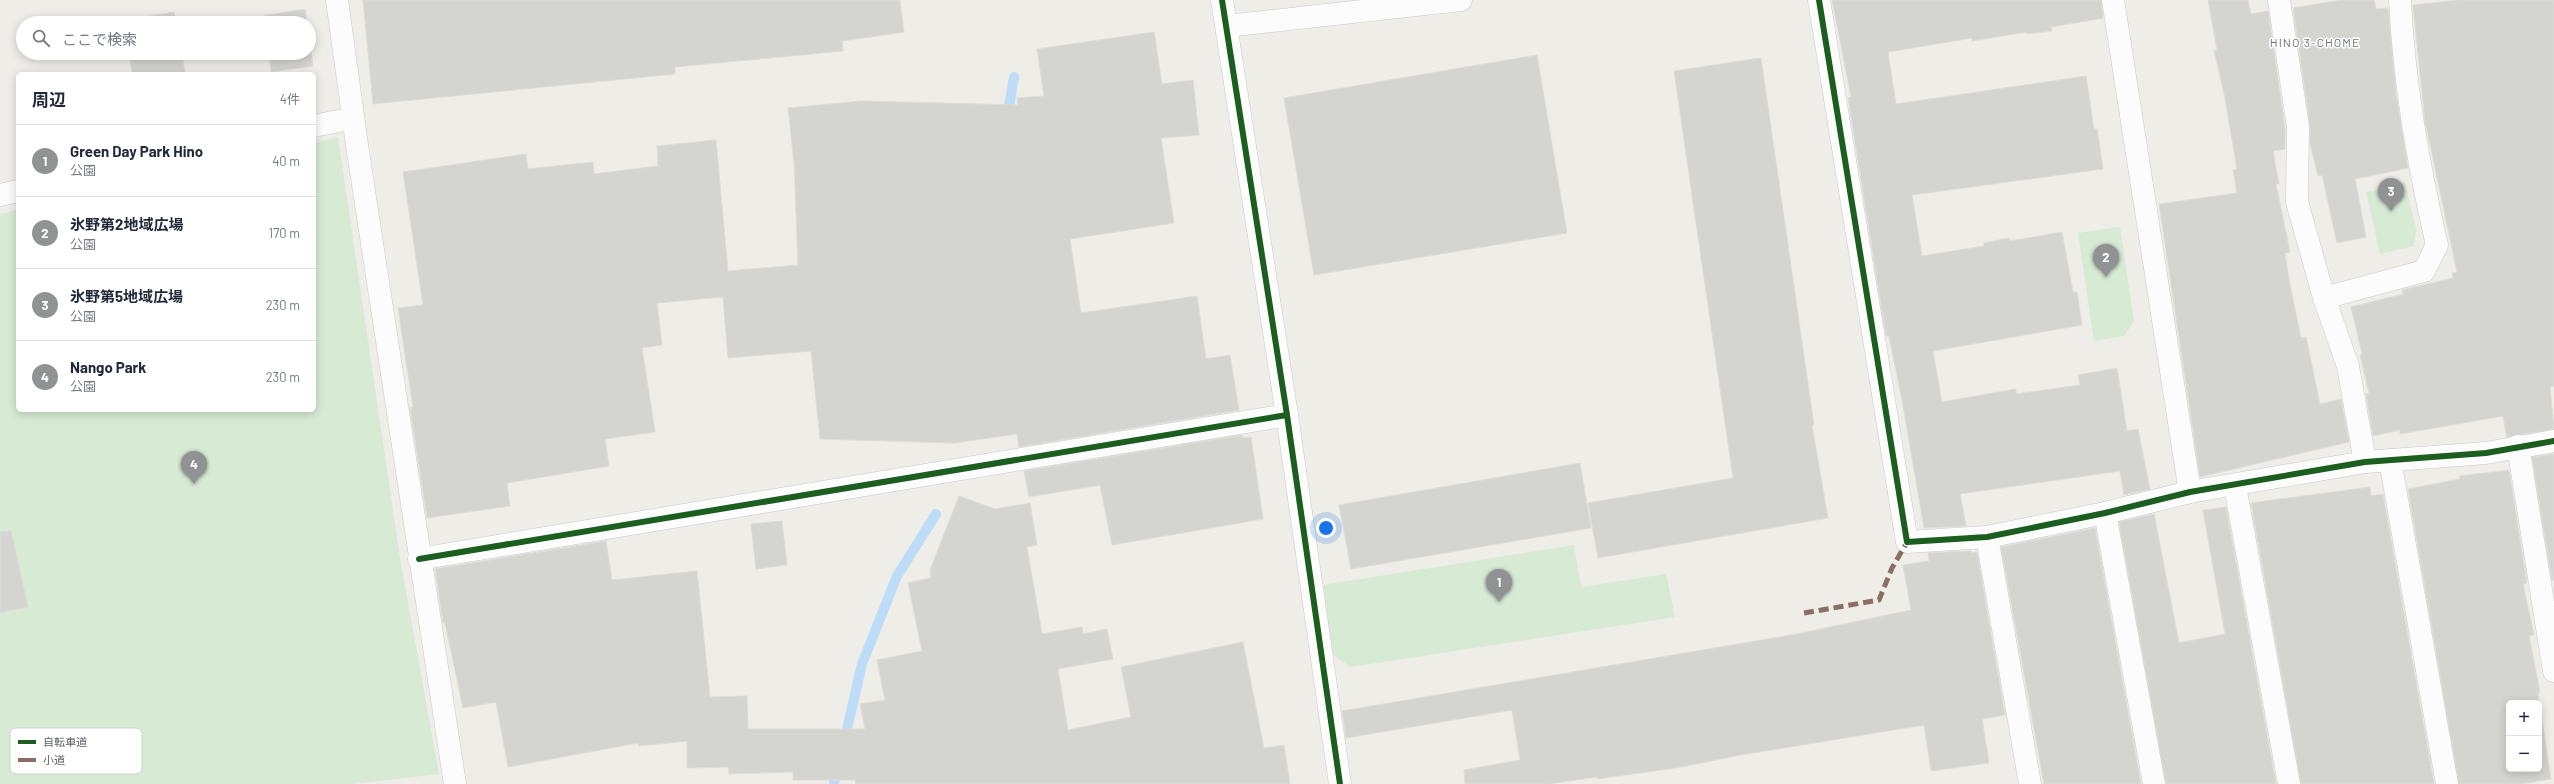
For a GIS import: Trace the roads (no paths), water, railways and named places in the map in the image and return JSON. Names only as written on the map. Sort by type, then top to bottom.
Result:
[{"type":"street","points":[[337,0],[353,118],[419,559],[455,784]]},
{"type":"street","points":[[1222,0],[1228,26],[1287,415],[1340,784]]},
{"type":"street","points":[[1228,26],[1461,0]]},
{"type":"street","points":[[1819,0],[1907,542],[1987,537],[2105,513],[2190,492],[2235,486],[2365,462],[2486,453],[2518,446],[2554,441]]},
{"type":"street","points":[[2113,0],[2190,492]]},
{"type":"street","points":[[2279,0],[2298,127],[2297,202],[2324,298],[2348,366],[2365,462]]},
{"type":"street","points":[[2324,298],[2424,271],[2438,245],[2420,176],[2403,60],[2400,0]]},
{"type":"street","points":[[316,126],[353,118]]},
{"type":"street","points":[[0,195],[16,191]]},
{"type":"street","points":[[419,559],[1287,415]]},
{"type":"street","points":[[2518,446],[2554,671]]},
{"type":"street","points":[[2390,460],[2447,784]]},
{"type":"street","points":[[2235,486],[2289,784]]},
{"type":"street","points":[[2105,513],[2154,784]]},
{"type":"street","points":[[1987,537],[2030,784]]},
{"type":"waterway","points":[[1007,118],[1014,77]]},
{"type":"waterway","points":[[844,742],[862,664],[897,576],[936,514]]},
{"type":"waterway","points":[[834,784],[838,767]]},
{"type":"place","name":"氷野第5地域広場","points":[[2391,211]]},
{"type":"place","name":"氷野第2地域広場","points":[[2106,277]]},
{"type":"place","name":"Nango Park","points":[[194,484]]},
{"type":"place","name":"Green Day Park Hino","points":[[1499,602]]},
{"type":"district","name":"HINO 3-CHOME","points":[[2315,42]]}]
